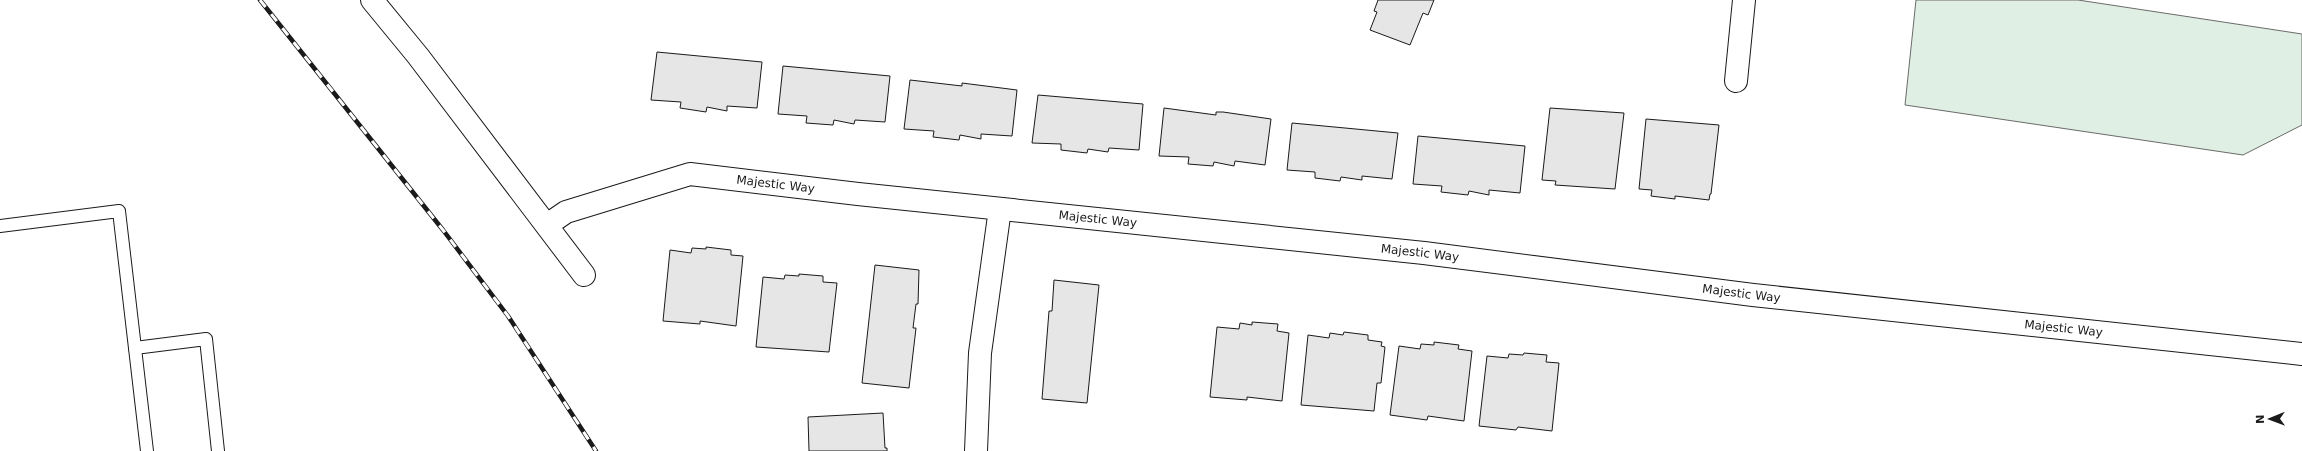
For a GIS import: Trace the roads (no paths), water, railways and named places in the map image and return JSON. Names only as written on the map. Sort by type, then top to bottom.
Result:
[{"type":"street","points":[[372,0],[418,56],[584,276]]},
{"type":"street","points":[[1736,81],[1744,0]]},
{"type":"street","name":"Majestic Way","points":[[547,225],[566,212],[690,174],[1000,209],[1424,253],[1753,295],[2302,354]]},
{"type":"street","points":[[976,451],[980,353],[1000,209]]},
{"type":"lane","points":[[0,226],[119,211],[147,451]]},
{"type":"lane","points":[[135,348],[206,339],[218,451]]},
{"type":"railway","points":[[260,0],[443,230],[508,316],[596,451]]}]
